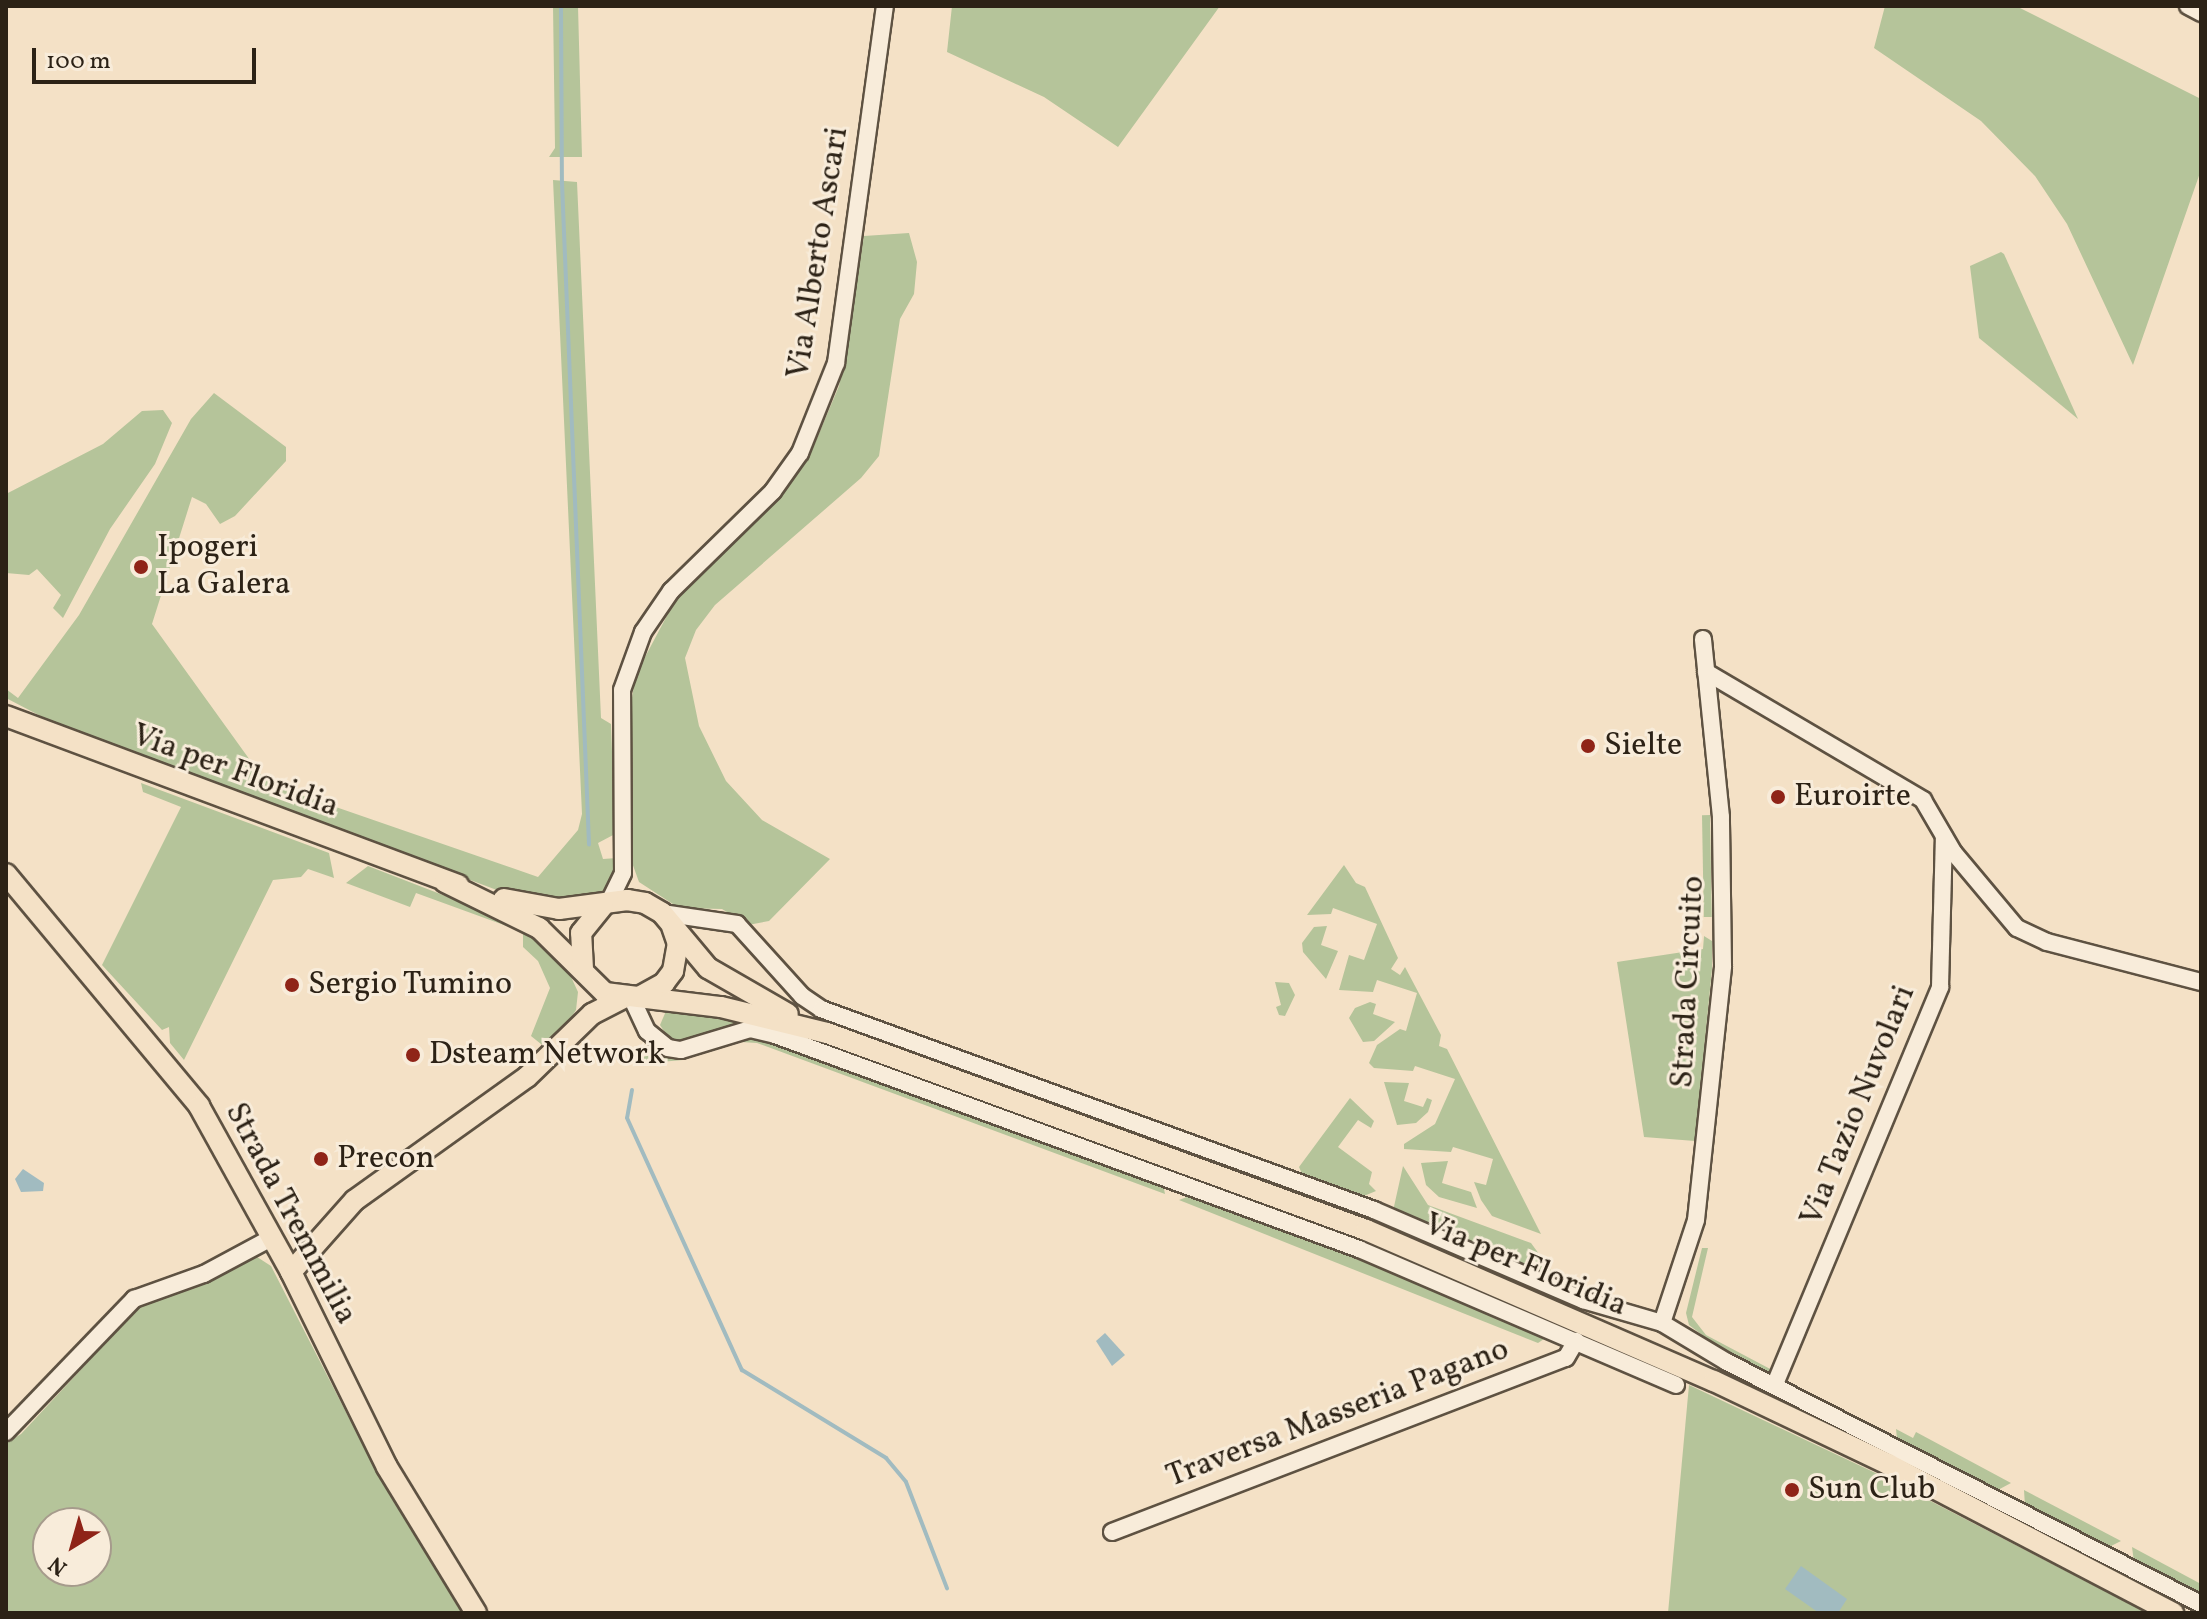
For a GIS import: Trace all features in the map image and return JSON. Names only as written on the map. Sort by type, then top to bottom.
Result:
[{"type":"main road","name":"Via per Floridia","points":[[6,716],[445,882]]},
{"type":"main road","name":"Strada Tremmilia","points":[[6,874],[199,1106],[291,1272],[387,1467],[476,1613]]},
{"type":"main road","points":[[445,882],[524,905],[606,905],[658,912],[682,949],[708,968],[735,987],[827,1033]]},
{"type":"main road","points":[[445,882],[539,928],[605,993],[721,1007],[827,1033]]},
{"type":"main road","points":[[578,1028],[586,974],[581,933],[606,905]]},
{"type":"main road","points":[[291,1272],[355,1200],[527,1077],[592,1014],[664,983],[682,949]]},
{"type":"main road","name":"Via per Floridia","points":[[827,1033],[1201,1166],[1589,1325],[1888,1464],[2173,1613]]},
{"type":"street","name":"Via Alberto Ascari","points":[[623,873],[622,690],[643,632],[671,591],[773,491],[800,453],[836,363],[885,6]]},
{"type":"street","points":[[2188,6],[2201,13]]},
{"type":"street","name":"Strada Circuito","points":[[1662,1323],[1696,1220],[1719,1033],[1724,926],[1721,832],[1703,639]]},
{"type":"street","points":[[1706,672],[1923,800],[1944,837],[2017,928],[2047,942],[2201,982]]},
{"type":"street","name":"Via Tazio Nuvolari","points":[[1775,1384],[1940,987],[1944,837]]},
{"type":"street","points":[[606,905],[623,873],[658,912],[682,920],[712,917],[737,924],[802,996],[821,1009],[1374,1210],[1583,1300],[1662,1323],[2201,1604]]},
{"type":"street","points":[[682,949],[712,917]]},
{"type":"street","points":[[632,998],[647,1031],[668,1048],[681,1050],[750,1029],[775,1035],[1303,1228],[1676,1385]]},
{"type":"street","points":[[6,1432],[134,1299],[204,1274],[271,1238]]},
{"type":"street","name":"Traversa Masseria Pagano","points":[[1112,1532],[1566,1358],[1576,1341]]},
{"type":"green space","points":[[553,6],[578,6],[582,157],[549,157],[555,148]]},
{"type":"green space","points":[[952,6],[1220,6],[1118,147],[1044,97],[947,52]]},
{"type":"green space","points":[[1885,6],[2016,6],[2201,99],[2201,170],[2133,365],[2067,224],[2035,176],[1981,121],[1874,48]]},
{"type":"green space","points":[[553,180],[577,182],[601,718],[611,724],[615,834],[598,843],[603,859],[617,858],[608,888],[590,898],[523,900],[54,723],[6,698],[6,689],[18,698],[79,615],[191,419],[214,393],[286,447],[286,461],[235,516],[220,524],[206,504],[192,497],[152,624],[260,774],[278,787],[538,877],[578,830],[582,814]]},
{"type":"green space","points":[[909,233],[917,262],[914,294],[900,319],[879,456],[861,478],[715,605],[696,630],[685,658],[699,726],[726,781],[762,820],[830,859],[769,921],[748,925],[722,909],[679,908],[639,882],[630,857],[630,709],[636,674],[678,595],[778,496],[810,455],[839,386],[864,236]]},
{"type":"green space","points":[[2001,252],[2078,419],[1979,338],[1970,266]]},
{"type":"green space","points":[[163,410],[172,423],[155,464],[110,529],[63,618],[53,608],[61,595],[37,569],[29,575],[6,573],[6,494],[103,444],[142,411]]},
{"type":"green space","points":[[141,783],[329,853],[334,878],[308,869],[301,877],[273,880],[184,1060],[170,1043],[169,1027],[162,1030],[102,965],[181,807],[143,792]]},
{"type":"green space","points":[[1702,815],[1710,815],[1712,917],[1704,917]]},
{"type":"green space","points":[[1344,865],[1356,883],[1365,887],[1398,958],[1391,969],[1400,975],[1405,967],[1441,1035],[1439,1046],[1447,1049],[1541,1234],[1492,1216],[1481,1200],[1474,1182],[1486,1185],[1493,1159],[1453,1147],[1451,1152],[1404,1149],[1404,1144],[1435,1124],[1455,1079],[1415,1066],[1413,1071],[1374,1068],[1369,1063],[1377,1045],[1400,1029],[1406,1031],[1417,993],[1377,980],[1373,992],[1339,990],[1349,955],[1364,960],[1377,924],[1333,908],[1331,914],[1307,915]]},
{"type":"green space","points":[[368,866],[523,926],[566,966],[578,992],[576,1010],[561,1034],[546,1048],[531,1036],[550,988],[538,961],[523,947],[523,932],[416,893],[410,907],[346,883]]},
{"type":"green space","points":[[1327,926],[1321,945],[1338,951],[1326,979],[1303,952],[1302,943],[1314,927]]},
{"type":"green space","points":[[1704,936],[1712,941],[1712,969],[1695,1141],[1644,1137],[1617,962],[1703,949]]},
{"type":"green space","points":[[1275,982],[1289,983],[1295,995],[1285,1016],[1279,1015],[1276,1007],[1281,1005]]},
{"type":"green space","points":[[1370,1002],[1376,1004],[1373,1014],[1395,1022],[1374,1041],[1363,1042],[1349,1018],[1355,1008]]},
{"type":"green space","points":[[675,1009],[753,1022],[671,1042],[660,1025],[666,1011]]},
{"type":"green space","points":[[739,1037],[773,1041],[1163,1184],[1165,1194],[757,1043],[741,1042],[683,1060],[648,1063],[642,1057]]},
{"type":"green space","points":[[1384,1082],[1409,1083],[1404,1101],[1423,1107],[1427,1098],[1432,1100],[1428,1112],[1416,1123],[1397,1125]]},
{"type":"green space","points":[[1350,1098],[1374,1121],[1371,1128],[1358,1120],[1338,1147],[1372,1172],[1369,1184],[1376,1191],[1359,1198],[1303,1176],[1299,1167]]},
{"type":"green space","points":[[1448,1161],[1442,1183],[1471,1192],[1477,1208],[1439,1197],[1426,1185],[1421,1163]]},
{"type":"green space","points":[[1403,1166],[1428,1205],[1531,1243],[1558,1280],[1393,1211]]},
{"type":"green space","points":[[1195,1194],[1547,1337],[1538,1343],[1179,1200]]},
{"type":"green space","points":[[1702,1248],[1708,1248],[1692,1317],[1706,1335],[1774,1371],[1771,1374],[1731,1357],[1689,1325],[1686,1313]]},
{"type":"green space","points":[[254,1255],[271,1266],[350,1420],[465,1613],[6,1613],[6,1443],[21,1434],[88,1362],[136,1304]]},
{"type":"green space","name":"Sun Club","points":[[1689,1385],[1882,1476],[2147,1613],[1668,1613]]},
{"type":"green space","points":[[1896,1429],[1913,1438],[1916,1432],[2011,1483],[1996,1491],[1897,1439]]},
{"type":"green space","points":[[2024,1490],[2121,1541],[2107,1548],[2025,1506]]},
{"type":"green space","points":[[2132,1547],[2201,1584],[2201,1597],[2134,1562]]},
{"type":"water","points":[[23,1169],[44,1183],[43,1191],[21,1192],[15,1179]]},
{"type":"water","points":[[1105,1333],[1125,1355],[1112,1366],[1096,1341]]},
{"type":"water","points":[[1801,1566],[1847,1599],[1838,1613],[1819,1613],[1785,1589]]},
{"type":"waterway","points":[[561,6],[562,183],[589,844]]},
{"type":"waterway","points":[[632,1090],[627,1118],[742,1370],[886,1458],[906,1482],[947,1588]]},
{"type":"place","name":"Ipogeri La Galera","points":[[141,567]]},
{"type":"place","name":"Sielte","points":[[1588,746]]},
{"type":"place","name":"Euroirte","points":[[1778,797]]},
{"type":"place","name":"Sergio Tumino","points":[[292,985]]},
{"type":"place","name":"Dsteam Network","points":[[413,1055]]},
{"type":"place","name":"Precon","points":[[321,1159]]},
{"type":"place","name":"Sun Club","points":[[1792,1490]]}]
